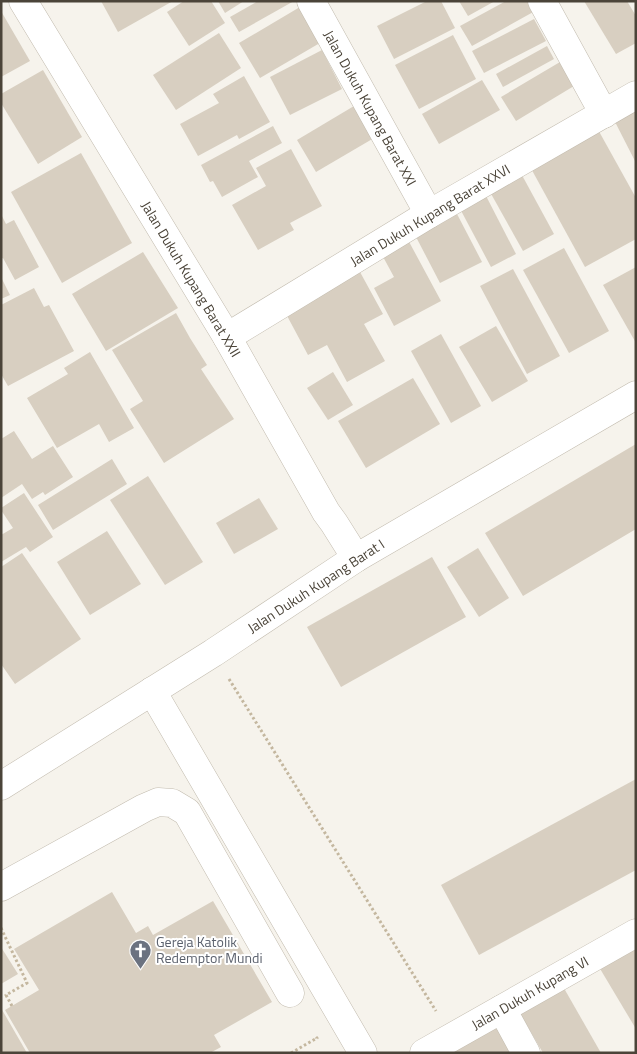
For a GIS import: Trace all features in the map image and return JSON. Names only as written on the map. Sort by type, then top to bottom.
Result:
[{"type":"street","name":"Jalan Dukuh Kupang Barat XXII","points":[[23,1],[227,337],[326,512],[356,558]]},
{"type":"street","name":"Jalan Dukuh Kupang Barat XXI","points":[[311,1],[429,214]]},
{"type":"street","points":[[542,1],[604,114]]},
{"type":"street","name":"Jalan Dukuh Kupang Barat XXVI","points":[[227,337],[429,214],[636,95]]},
{"type":"street","name":"Jalan Dukuh Kupang Barat I","points":[[1,786],[213,653],[356,558],[636,395]]},
{"type":"street","points":[[152,691],[363,1053]]},
{"type":"street","points":[[1,887],[144,808],[158,802],[172,803],[187,812],[290,993]]},
{"type":"street","name":"Jalan Dukuh Kupang VI","points":[[424,1053],[636,933]]},
{"type":"street","points":[[502,1009],[526,1053]]},
{"type":"path","points":[[213,653],[452,1038]]},
{"type":"path","points":[[1,928],[27,983],[6,995],[12,1006]]},
{"type":"path","points":[[290,993],[317,1038],[291,1053]]},
{"type":"building","points":[[101,1],[173,1],[118,32]]},
{"type":"building","points":[[184,1],[211,1],[225,23],[189,46],[167,12]]},
{"type":"building","points":[[218,1],[244,1],[225,13]]},
{"type":"building","points":[[258,1],[294,1],[239,32],[230,17]]},
{"type":"building","points":[[427,1],[441,1],[455,28],[394,59],[377,26]]},
{"type":"building","points":[[459,1],[495,1],[468,16]]},
{"type":"building","points":[[506,1],[530,1],[535,11],[472,46],[460,26]]},
{"type":"building","points":[[584,1],[627,1],[636,16],[636,43],[616,54]]},
{"type":"building","points":[[305,4],[325,40],[260,78],[239,43]]},
{"type":"building","points":[[1,11],[30,61],[1,77]]},
{"type":"building","points":[[534,19],[546,41],[484,73],[472,51]]},
{"type":"building","points":[[219,33],[241,68],[176,110],[153,75]]},
{"type":"building","points":[[453,35],[476,79],[419,109],[395,65]]},
{"type":"building","points":[[547,46],[554,59],[503,87],[496,74]]},
{"type":"building","points":[[322,50],[342,89],[290,115],[270,77]]},
{"type":"building","points":[[560,62],[574,86],[516,121],[501,97]]},
{"type":"building","points":[[43,70],[82,137],[38,164],[1,103],[1,94]]},
{"type":"building","points":[[244,76],[270,122],[239,139],[237,135],[198,156],[180,124],[219,103],[213,94]]},
{"type":"building","points":[[482,80],[500,110],[439,144],[422,114]]},
{"type":"building","points":[[636,104],[636,163],[612,116]]},
{"type":"building","points":[[354,106],[374,138],[316,172],[297,140]]},
{"type":"building","points":[[273,126],[282,143],[249,161],[258,177],[222,197],[213,181],[210,182],[201,165]]},
{"type":"building","points":[[596,126],[636,198],[636,239],[585,267],[528,163]]},
{"type":"building","points":[[291,149],[322,206],[290,223],[294,230],[258,250],[232,205],[266,186],[256,168]]},
{"type":"building","points":[[81,153],[132,243],[62,283],[11,192]]},
{"type":"building","points":[[517,166],[554,234],[523,251],[485,183]]},
{"type":"building","points":[[484,192],[516,254],[491,267],[458,205]]},
{"type":"building","points":[[1,214],[6,224],[14,220],[39,267],[15,280],[3,258],[1,259]]},
{"type":"building","points":[[457,214],[482,262],[440,283],[415,235]]},
{"type":"building","points":[[407,238],[441,301],[394,326],[374,288],[394,277],[381,253]]},
{"type":"building","points":[[564,248],[609,331],[569,353],[523,270]]},
{"type":"building","points":[[143,252],[178,308],[106,351],[72,294]]},
{"type":"building","points":[[636,267],[636,343],[603,285]]},
{"type":"building","points":[[513,269],[560,356],[527,374],[480,286]]},
{"type":"building","points":[[360,272],[383,314],[364,324],[385,361],[347,382],[327,345],[308,355],[285,312]]},
{"type":"building","points":[[1,277],[10,295],[1,299]]},
{"type":"building","points":[[34,288],[44,307],[49,305],[74,351],[8,386],[1,374],[1,305]]},
{"type":"building","points":[[176,313],[207,365],[201,369],[234,419],[164,463],[130,409],[143,401],[112,350]]},
{"type":"building","points":[[496,326],[528,381],[492,402],[459,347]]},
{"type":"building","points":[[441,334],[481,406],[451,423],[411,351]]},
{"type":"building","points":[[90,352],[134,428],[109,442],[99,424],[57,448],[27,398],[68,374],[64,368]]},
{"type":"building","points":[[333,372],[353,405],[328,420],[307,388]]},
{"type":"building","points":[[413,378],[440,424],[366,468],[338,421]]},
{"type":"building","points":[[14,431],[32,459],[53,446],[73,477],[45,495],[43,492],[32,499],[22,484],[1,498],[1,439]]},
{"type":"building","points":[[636,444],[636,529],[523,596],[485,533]]},
{"type":"building","points":[[112,459],[127,484],[53,530],[38,505]]},
{"type":"building","points":[[148,476],[203,562],[165,585],[110,500]]},
{"type":"building","points":[[24,493],[53,537],[30,552],[26,547],[1,562],[1,535],[13,528],[1,508]]},
{"type":"building","points":[[259,498],[278,529],[234,554],[216,523]]},
{"type":"building","points":[[107,531],[141,584],[90,615],[57,562]]},
{"type":"building","points":[[478,548],[509,598],[479,617],[447,567]]},
{"type":"building","points":[[22,553],[81,639],[15,684],[1,664],[1,567]]},
{"type":"building","points":[[432,557],[466,617],[341,687],[307,627]]},
{"type":"building","points":[[636,779],[636,870],[479,955],[441,885]]},
{"type":"building","name":"Gereja Katolik Redemptor Mundi","points":[[112,892],[136,933],[148,926],[153,935],[213,901],[272,1002],[214,1035],[221,1047],[210,1053],[30,1053],[5,1010],[39,990],[14,949]]},
{"type":"building","points":[[636,946],[636,1029],[599,967]]},
{"type":"building","points":[[1,947],[18,974],[1,984]]},
{"type":"building","points":[[561,983],[601,1053],[543,1053],[517,1008]]},
{"type":"building","points":[[1,1008],[27,1053],[1,1053]]},
{"type":"building","points":[[501,1017],[513,1053],[436,1053]]},
{"type":"place","name":"Gereja Katolik Redemptor Mundi","points":[[140,969]]}]
